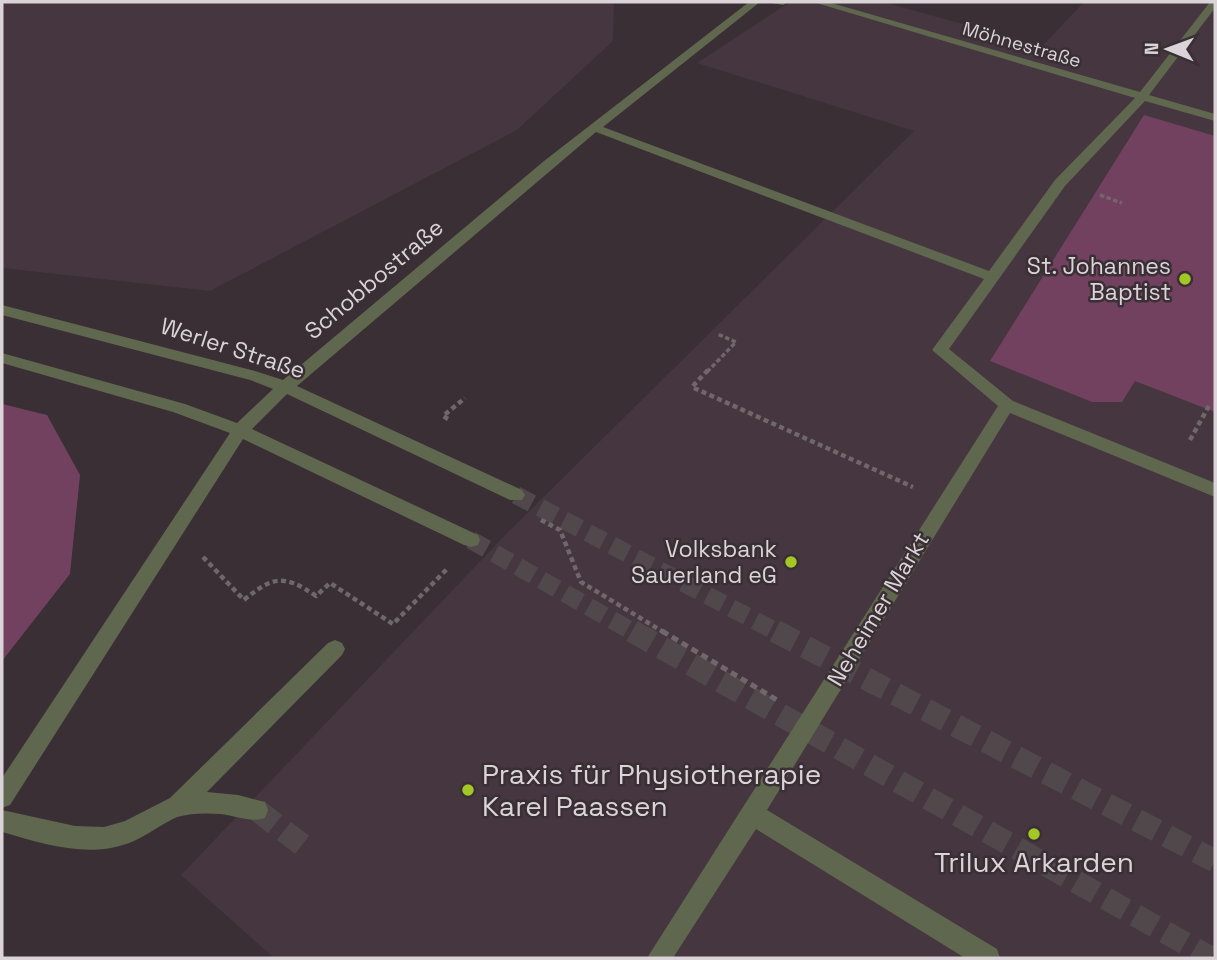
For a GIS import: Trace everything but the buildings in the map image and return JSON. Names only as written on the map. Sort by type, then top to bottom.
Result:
[{"type":"street","name":"Schobbostraße","points":[[2,797],[240,430],[285,387],[548,164],[755,2]]},
{"type":"street","points":[[771,2],[783,2]]},
{"type":"street","name":"Möhnestraße","points":[[818,2],[1215,118]]},
{"type":"street","points":[[1215,2],[1142,97],[1060,183],[940,350],[1007,405],[1215,490]]},
{"type":"street","points":[[595,128],[992,277]]},
{"type":"street","name":"Werler Straße","points":[[2,310],[218,364],[285,387],[516,495]]},
{"type":"street","points":[[2,358],[179,408],[240,430],[471,540]]},
{"type":"street","name":"Neheimer Markt","points":[[659,958],[754,815],[943,502],[1007,405]]},
{"type":"street","points":[[2,821],[61,836],[89,839],[120,835],[177,806],[335,649]]},
{"type":"street","points":[[177,806],[218,804],[257,810]]},
{"type":"street","points":[[754,815],[988,958]]},
{"type":"path","points":[[718,334],[736,342],[692,387],[895,478]]},
{"type":"path","points":[[536,517],[559,530],[581,582],[809,723]]},
{"type":"path","points":[[174,528],[244,600],[257,589],[279,580],[294,580],[316,596],[330,583],[393,624]]},
{"type":"shaded area","points":[[2,2],[614,2],[613,41],[517,130],[210,291],[2,268]]},
{"type":"shaded area","points":[[790,2],[883,2],[1042,46],[1084,2],[1215,2],[1215,958],[274,958],[181,875],[508,532],[914,131],[697,63]]},
{"type":"shaded area","points":[[1144,115],[1215,136],[1215,412],[1135,381],[1122,402],[1092,402],[990,361]]},
{"type":"shaded area","points":[[2,404],[47,415],[80,475],[70,574],[2,661]]},
{"type":"tunnel","points":[[516,495],[779,633]]},
{"type":"tunnel","points":[[471,540],[635,633]]},
{"type":"tunnel","points":[[632,631],[1211,958]]},
{"type":"tunnel","points":[[775,631],[1215,861]]},
{"type":"tunnel","points":[[257,810],[305,847]]},
{"type":"place","name":"St. Johannes Baptist","points":[[1185,279]]},
{"type":"place","name":"Volksbank Sauerland eG","points":[[791,562]]},
{"type":"place","name":"Praxis für Physiotherapie Karel Paassen","points":[[468,790]]},
{"type":"place","name":"Trilux Arkarden","points":[[1034,834]]}]
